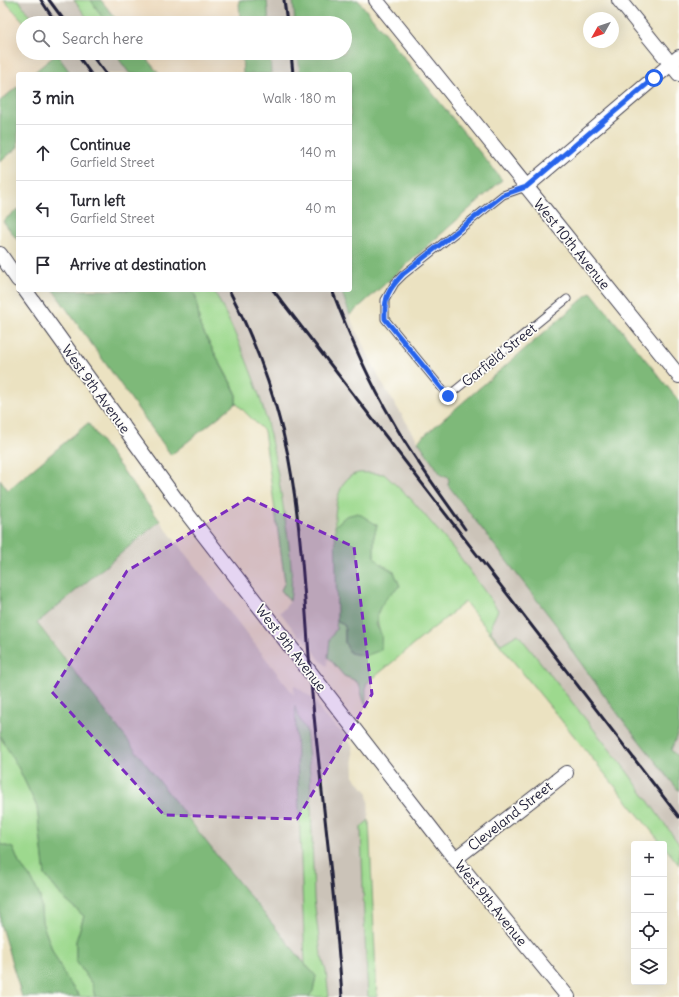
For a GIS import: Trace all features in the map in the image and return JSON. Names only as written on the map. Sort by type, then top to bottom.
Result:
[{"type":"street","name":"West 10th Avenue","points":[[376,0],[679,376]]},
{"type":"street","points":[[619,0],[676,65]]},
{"type":"street","name":"Garfield Street","points":[[526,187],[676,65]]},
{"type":"street","points":[[0,254],[16,277]]},
{"type":"street","name":"West 9th Avenue","points":[[26,292],[175,498],[455,859],[568,997]]},
{"type":"street","name":"Cleveland Street","points":[[455,859],[566,773]]},
{"type":"lane","name":"Garfield Street","points":[[526,187],[503,195],[403,274],[395,283],[385,300],[385,319],[448,396],[567,300]]},
{"type":"highlighted area","points":[[248,498],[354,547],[372,694],[297,819],[164,815],[52,692],[127,571]]},
{"type":"shaded area","points":[[0,0],[4,0],[19,16],[16,16],[16,60],[49,60],[34,72],[16,72],[16,88],[0,101]]},
{"type":"shaded area","points":[[19,0],[74,0],[86,16],[29,16]]},
{"type":"shaded area","points":[[101,0],[239,0],[240,16],[114,16]]},
{"type":"shaded area","points":[[267,0],[293,0],[294,16],[268,16]]},
{"type":"shaded area","points":[[61,60],[119,60],[128,72],[70,72]]},
{"type":"shaded area","points":[[148,60],[242,60],[243,72],[157,72]]},
{"type":"shaded area","points":[[270,60],[299,60],[300,72],[271,72]]},
{"type":"shaded area","points":[[215,292],[342,292],[353,325],[383,385],[418,441],[442,476],[446,476],[449,480],[448,485],[560,630],[569,647],[621,718],[679,791],[679,844],[626,770],[518,634],[501,644],[491,631],[492,623],[457,553],[411,499],[384,474],[334,517],[337,620],[336,629],[330,639],[327,666],[320,660],[303,637],[298,636],[280,612],[290,601],[288,537],[270,434],[250,368]]},
{"type":"shaded area","points":[[160,521],[294,695],[294,685],[315,700],[323,715],[345,735],[353,747],[354,777],[368,793],[369,820],[361,827],[368,997],[329,997],[326,971],[321,955],[314,899],[310,774],[306,730],[299,718],[296,708],[305,964],[218,857],[37,622]]},
{"type":"shaded area","points":[[679,730],[679,759],[671,750]]},
{"type":"green space","points":[[4,0],[19,0],[29,16],[19,16]]},
{"type":"green space","points":[[74,0],[91,0],[101,16],[86,16]]},
{"type":"green space","points":[[91,0],[101,0],[114,16],[101,16]]},
{"type":"green space","points":[[239,0],[267,0],[268,16],[240,16]]},
{"type":"green space","points":[[293,0],[358,0],[502,180],[350,315],[342,292],[352,292],[352,72],[300,72],[299,60],[352,60],[352,16],[294,16]]},
{"type":"green space","points":[[49,60],[61,60],[70,72],[34,72]]},
{"type":"green space","points":[[120,60],[148,60],[157,72],[128,72]]},
{"type":"green space","points":[[242,60],[270,60],[271,72],[243,72]]},
{"type":"green space","points":[[16,88],[16,149],[0,162],[0,101]]},
{"type":"green space","points":[[16,211],[16,238],[3,221]]},
{"type":"green space","points":[[54,292],[193,292],[196,297],[200,326],[236,393],[236,403],[171,455]]},
{"type":"green space","points":[[193,292],[215,292],[239,343],[260,397],[270,435],[288,539],[291,571],[290,601],[281,590],[285,582],[264,431],[236,403],[236,392],[200,326],[196,297]]},
{"type":"green space","points":[[591,292],[679,401],[679,730],[671,750],[679,759],[679,791],[621,718],[569,647],[560,630],[448,485],[449,480],[447,476],[442,476],[418,441]]},
{"type":"green space","points":[[88,423],[160,521],[37,623],[218,857],[316,976],[313,991],[308,997],[95,997],[92,984],[76,961],[76,941],[84,916],[63,898],[45,875],[37,807],[19,769],[0,736],[0,479],[8,490]]},
{"type":"green space","points":[[357,473],[384,474],[411,499],[457,553],[498,610],[492,623],[491,632],[501,644],[518,634],[626,770],[679,844],[679,865],[667,850],[667,841],[660,841],[465,602],[366,684],[366,703],[368,707],[364,702],[359,684],[344,676],[328,657],[330,639],[336,629],[337,620],[345,626],[345,643],[381,635],[378,627],[378,613],[380,607],[383,601],[400,586],[394,572],[381,564],[374,557],[374,536],[377,525],[346,516],[335,526],[336,504],[341,489],[349,477]]},
{"type":"green space","points":[[358,513],[377,525],[374,536],[374,557],[381,564],[394,572],[400,586],[383,603],[378,614],[377,626],[381,634],[381,650],[365,656],[350,653],[345,643],[345,626],[337,620],[335,526],[346,516]]},
{"type":"green space","points":[[295,706],[299,718],[306,730],[310,774],[314,899],[321,955],[326,971],[329,997],[308,997],[313,991],[316,976],[305,964]]},
{"type":"green space","points":[[0,736],[19,769],[37,807],[45,875],[63,898],[84,916],[76,941],[76,961],[92,984],[95,997],[80,997],[66,978],[53,952],[42,922],[40,897],[32,880],[19,863],[13,849],[0,844]]},
{"type":"green space","points":[[369,820],[377,997],[368,997],[364,918],[361,827]]},
{"type":"green space","points":[[0,844],[13,848],[19,863],[32,880],[40,897],[42,922],[53,952],[66,978],[80,997],[22,997],[0,923]]},
{"type":"railway","points":[[41,0],[51,16]]},
{"type":"railway","points":[[49,0],[61,16]]},
{"type":"railway","points":[[284,0],[286,16]]},
{"type":"railway","points":[[81,60],[90,72]]},
{"type":"railway","points":[[95,60],[104,72]]},
{"type":"railway","points":[[292,60],[293,72]]},
{"type":"railway","points":[[230,292],[250,334],[276,406],[292,478],[299,535],[313,705],[336,924],[342,997]]},
{"type":"railway","points":[[275,292],[679,817]]},
{"type":"railway","points":[[333,292],[359,356],[383,404],[418,462],[465,529]]},
{"type":"route","points":[[448,396],[385,319],[385,300],[395,283],[403,274],[503,195],[526,187],[654,78]]}]
